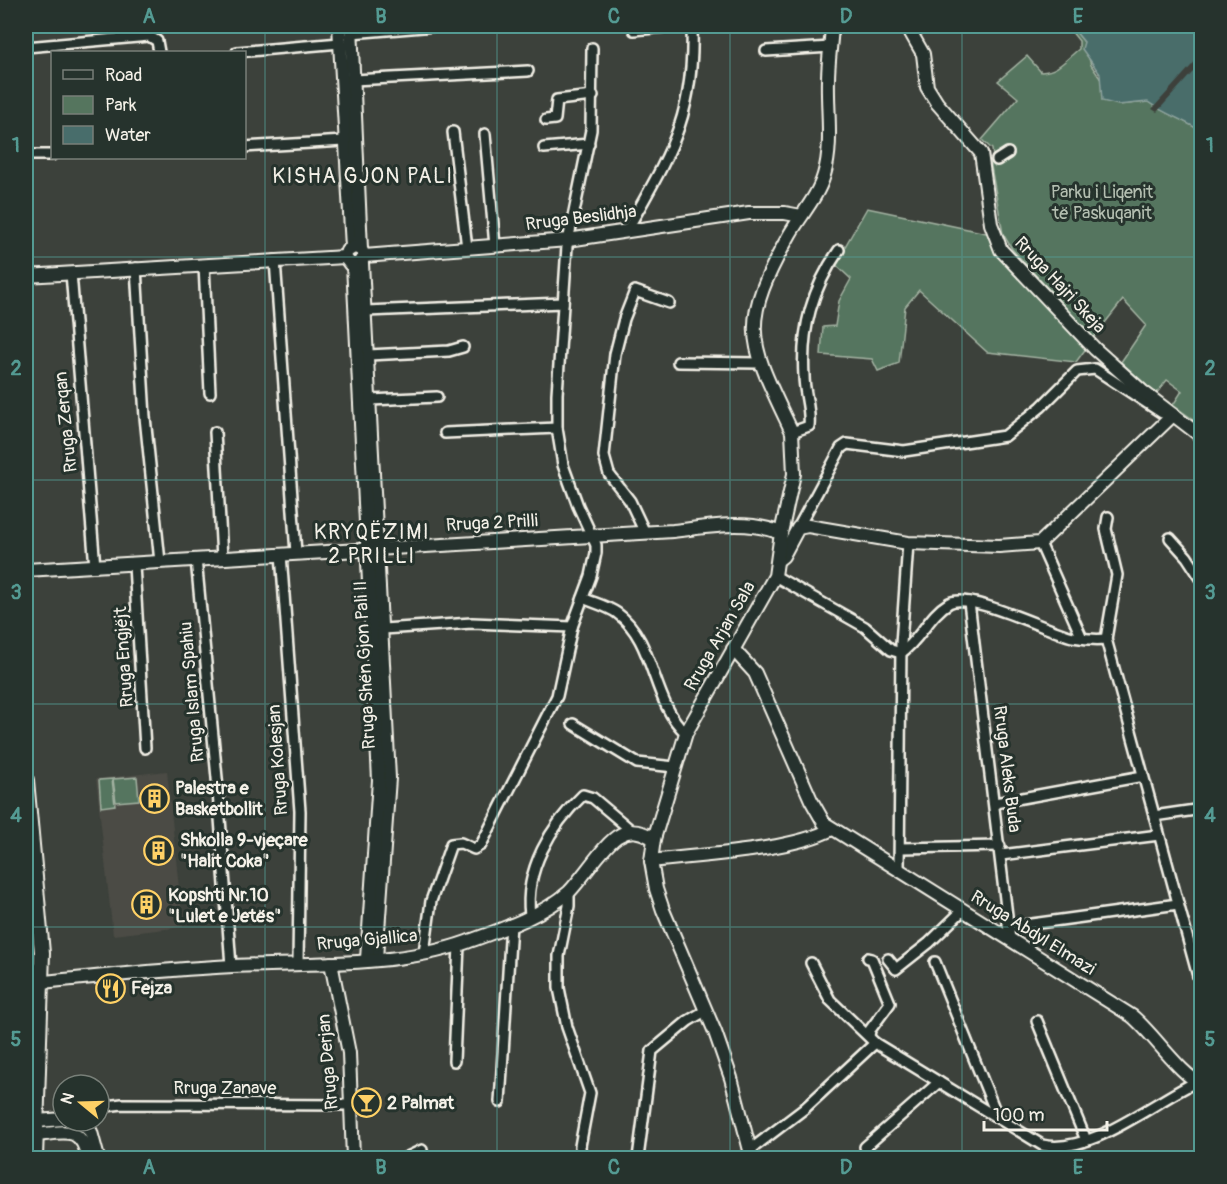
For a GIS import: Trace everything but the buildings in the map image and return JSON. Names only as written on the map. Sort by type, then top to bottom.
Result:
[{"type":"main road","points":[[26,780],[28,825],[41,931],[42,1008],[32,1103],[37,1128],[35,1158]]},
{"type":"street","name":"Rruga Shën Gjon Pali II","points":[[339,26],[344,141],[356,256],[366,311],[370,400],[379,780],[372,959]]},
{"type":"street","points":[[351,29],[435,26]]},
{"type":"street","points":[[634,30],[675,26]]},
{"type":"street","points":[[626,232],[665,161],[682,123],[691,80],[692,26]]},
{"type":"street","points":[[745,26],[775,26]]},
{"type":"street","name":"Rruga Arjan Sala","points":[[751,1154],[731,1078],[663,910],[656,889],[651,861],[654,839],[686,733],[775,576],[780,532],[794,474],[792,432],[760,363],[754,341],[755,309],[773,266],[820,183],[827,160],[832,26]]},
{"type":"street","name":"Rruga Hajri Skeja","points":[[907,26],[923,54],[927,87],[937,103],[981,153],[991,224],[1001,250],[1095,349],[1171,417],[1202,437]]},
{"type":"street","name":"Rruga Shën Gjon Pali II","points":[[351,29],[356,256],[373,548],[382,630],[388,804],[372,959]]},
{"type":"street","points":[[26,47],[149,36],[157,41],[159,51]]},
{"type":"street","points":[[246,51],[340,43]]},
{"type":"street","points":[[766,51],[831,47]]},
{"type":"street","points":[[424,953],[431,901],[452,844],[455,842],[477,849],[481,845],[558,696],[572,627],[596,553],[592,535],[570,486],[557,428],[558,359],[568,240],[589,144],[593,96],[592,48]]},
{"type":"street","points":[[353,81],[528,71]]},
{"type":"street","points":[[546,120],[555,119],[557,116],[557,100],[593,96]]},
{"type":"street","points":[[453,132],[467,248]]},
{"type":"street","points":[[485,134],[495,246]]},
{"type":"street","points":[[246,147],[344,141]]},
{"type":"street","points":[[543,148],[589,144]]},
{"type":"street","points":[[997,160],[1008,153]]},
{"type":"street","points":[[26,155],[51,154]]},
{"type":"street","name":"Rruga Beslidhja","points":[[26,276],[356,256],[568,240],[749,213],[785,213],[801,216]]},
{"type":"street","points":[[792,432],[808,426],[804,376],[806,319],[822,276],[839,250]]},
{"type":"street","points":[[275,260],[296,553]]},
{"type":"street","points":[[204,265],[210,393]]},
{"type":"street","points":[[136,268],[145,417],[160,562]]},
{"type":"street","name":"Rruga Zerqan","points":[[71,273],[95,567]]},
{"type":"street","points":[[645,533],[630,501],[605,466],[606,439],[615,354],[624,319],[635,291],[669,303]]},
{"type":"street","points":[[366,311],[563,303]]},
{"type":"street","points":[[368,355],[449,351],[463,347]]},
{"type":"street","points":[[678,362],[760,363]]},
{"type":"street","points":[[778,560],[783,556],[798,528],[841,448],[847,444],[904,451],[1005,436],[1041,406],[1077,371],[1095,369],[1171,417],[1040,543],[999,546],[908,543],[808,526],[798,528]]},
{"type":"street","points":[[370,400],[437,397]]},
{"type":"street","points":[[445,433],[557,428]]},
{"type":"street","points":[[215,432],[222,558]]},
{"type":"street","points":[[1108,517],[1107,535],[1118,575],[1106,639],[1178,904],[1199,968],[1202,991]]},
{"type":"street","name":"Rruga 2 Prilli","points":[[26,570],[645,533],[745,524],[780,532]]},
{"type":"street","points":[[1170,538],[1187,557],[1202,580]]},
{"type":"street","points":[[899,871],[901,653],[908,543]]},
{"type":"street","points":[[1040,543],[1082,638]]},
{"type":"street","name":"Rruga Kolesjan","points":[[281,554],[300,811],[298,964]]},
{"type":"street","name":"Rruga Islam Spahiu","points":[[196,559],[217,778],[231,966]]},
{"type":"street","name":"Rruga Engjëjt","points":[[134,565],[145,748]]},
{"type":"street","points":[[775,576],[865,627],[891,650],[901,653],[909,648],[945,606],[959,600],[1082,638],[1106,639]]},
{"type":"street","points":[[583,598],[616,612],[631,628],[644,652],[659,693],[672,718],[686,733]]},
{"type":"street","name":"Rruga Aleks Buda","points":[[969,603],[1001,851],[1010,940]]},
{"type":"street","points":[[382,630],[472,623],[572,627]]},
{"type":"street","name":"Rruga Abdyl Elmazi","points":[[733,648],[755,673],[818,816],[832,829],[1132,1016],[1155,1036],[1198,1083]]},
{"type":"street","points":[[573,724],[637,763],[675,767]]},
{"type":"street","points":[[995,803],[1143,776]]},
{"type":"street","points":[[531,915],[529,887],[541,852],[582,795],[593,798],[632,831],[644,833],[654,839]]},
{"type":"street","points":[[1154,816],[1202,809]]},
{"type":"street","points":[[651,861],[798,841],[820,836],[832,829]]},
{"type":"street","name":"Rruga Gjallica","points":[[42,982],[231,966],[332,963],[424,953],[459,945],[556,902],[569,892],[610,842],[619,835],[632,831]]},
{"type":"street","points":[[901,848],[1001,851],[1159,835]]},
{"type":"street","points":[[569,892],[569,906],[559,956],[559,988],[567,1027],[590,1093],[580,1146],[581,1158]]},
{"type":"street","points":[[1009,927],[1178,904]]},
{"type":"street","points":[[888,959],[896,969],[930,943],[963,910]]},
{"type":"street","points":[[500,1102],[510,924]]},
{"type":"street","points":[[454,1061],[459,945]]},
{"type":"street","points":[[868,958],[872,959],[890,1003],[870,1030],[872,1040]]},
{"type":"street","points":[[935,962],[998,1118]]},
{"type":"street","name":"Rruga Derjan","points":[[332,963],[349,1053],[353,1158]]},
{"type":"street","points":[[811,963],[830,1000],[872,1040],[1042,1145],[1064,1148],[1086,1140],[1198,1083]]},
{"type":"street","points":[[26,1008],[42,1008]]},
{"type":"street","points":[[638,1158],[652,1051],[688,1021],[705,1011]]},
{"type":"street","points":[[1037,1021],[1086,1140]]},
{"type":"street","points":[[751,1154],[804,1109],[872,1040]]},
{"type":"street","points":[[865,1147],[939,1082]]},
{"type":"street","name":"Rruga Zanave","points":[[111,1105],[351,1105]]},
{"type":"street","points":[[37,1128],[51,1126]]},
{"type":"street","points":[[76,1133],[81,1137],[88,1158]]},
{"type":"street","points":[[92,1133],[98,1158]]},
{"type":"street","points":[[1062,1158],[1064,1148]]},
{"type":"street","points":[[405,1158],[422,1150]]},
{"type":"shaded area","points":[[167,771],[183,927],[113,935],[96,779]]},
{"type":"green space","name":"Parku i Liqenit të Paskuqanit","points":[[1067,26],[1071,26],[1084,42],[1091,65],[1118,105],[1148,102],[1201,131],[1201,425],[1173,405],[1182,391],[1167,380],[1156,394],[1121,362],[1146,325],[1123,300],[1093,338],[1012,249],[1003,234],[990,161],[994,166],[992,149],[982,140],[1018,98],[998,81],[1027,56],[1041,72],[1062,64],[1079,49],[1079,41]]},
{"type":"green space","points":[[867,208],[991,234],[1087,347],[1076,362],[987,352],[919,290],[905,307],[899,363],[878,371],[872,359],[821,355],[823,327],[835,326],[839,301],[851,279],[835,264]]},
{"type":"green space","points":[[137,777],[139,800],[116,802],[113,779]]},
{"type":"green space","points":[[112,779],[115,805],[101,807],[99,780]]},
{"type":"water","points":[[1071,26],[1201,26],[1201,131],[1148,102],[1118,105],[1102,101],[1100,74],[1082,49],[1084,42]]},
{"type":"pier","points":[[1201,55],[1201,63],[1157,112],[1152,109]]},
{"type":"place","name":"Palestra e Basketbollit","points":[[154,798]]},
{"type":"place","name":"Shkolla 9-vjeçare \"Halit Coka\"","points":[[159,850]]},
{"type":"place","name":"Kopshti Nr.10 \"Lulet e Jetës\"","points":[[147,905]]},
{"type":"place","name":"Fejza","points":[[110,988]]},
{"type":"place","name":"2 Palmat","points":[[366,1103]]},
{"type":"district","name":"KISHA GJON PALI","points":[[363,176]]},
{"type":"district","name":"KRYQËZIMI 2 PRILLI","points":[[372,544]]}]
